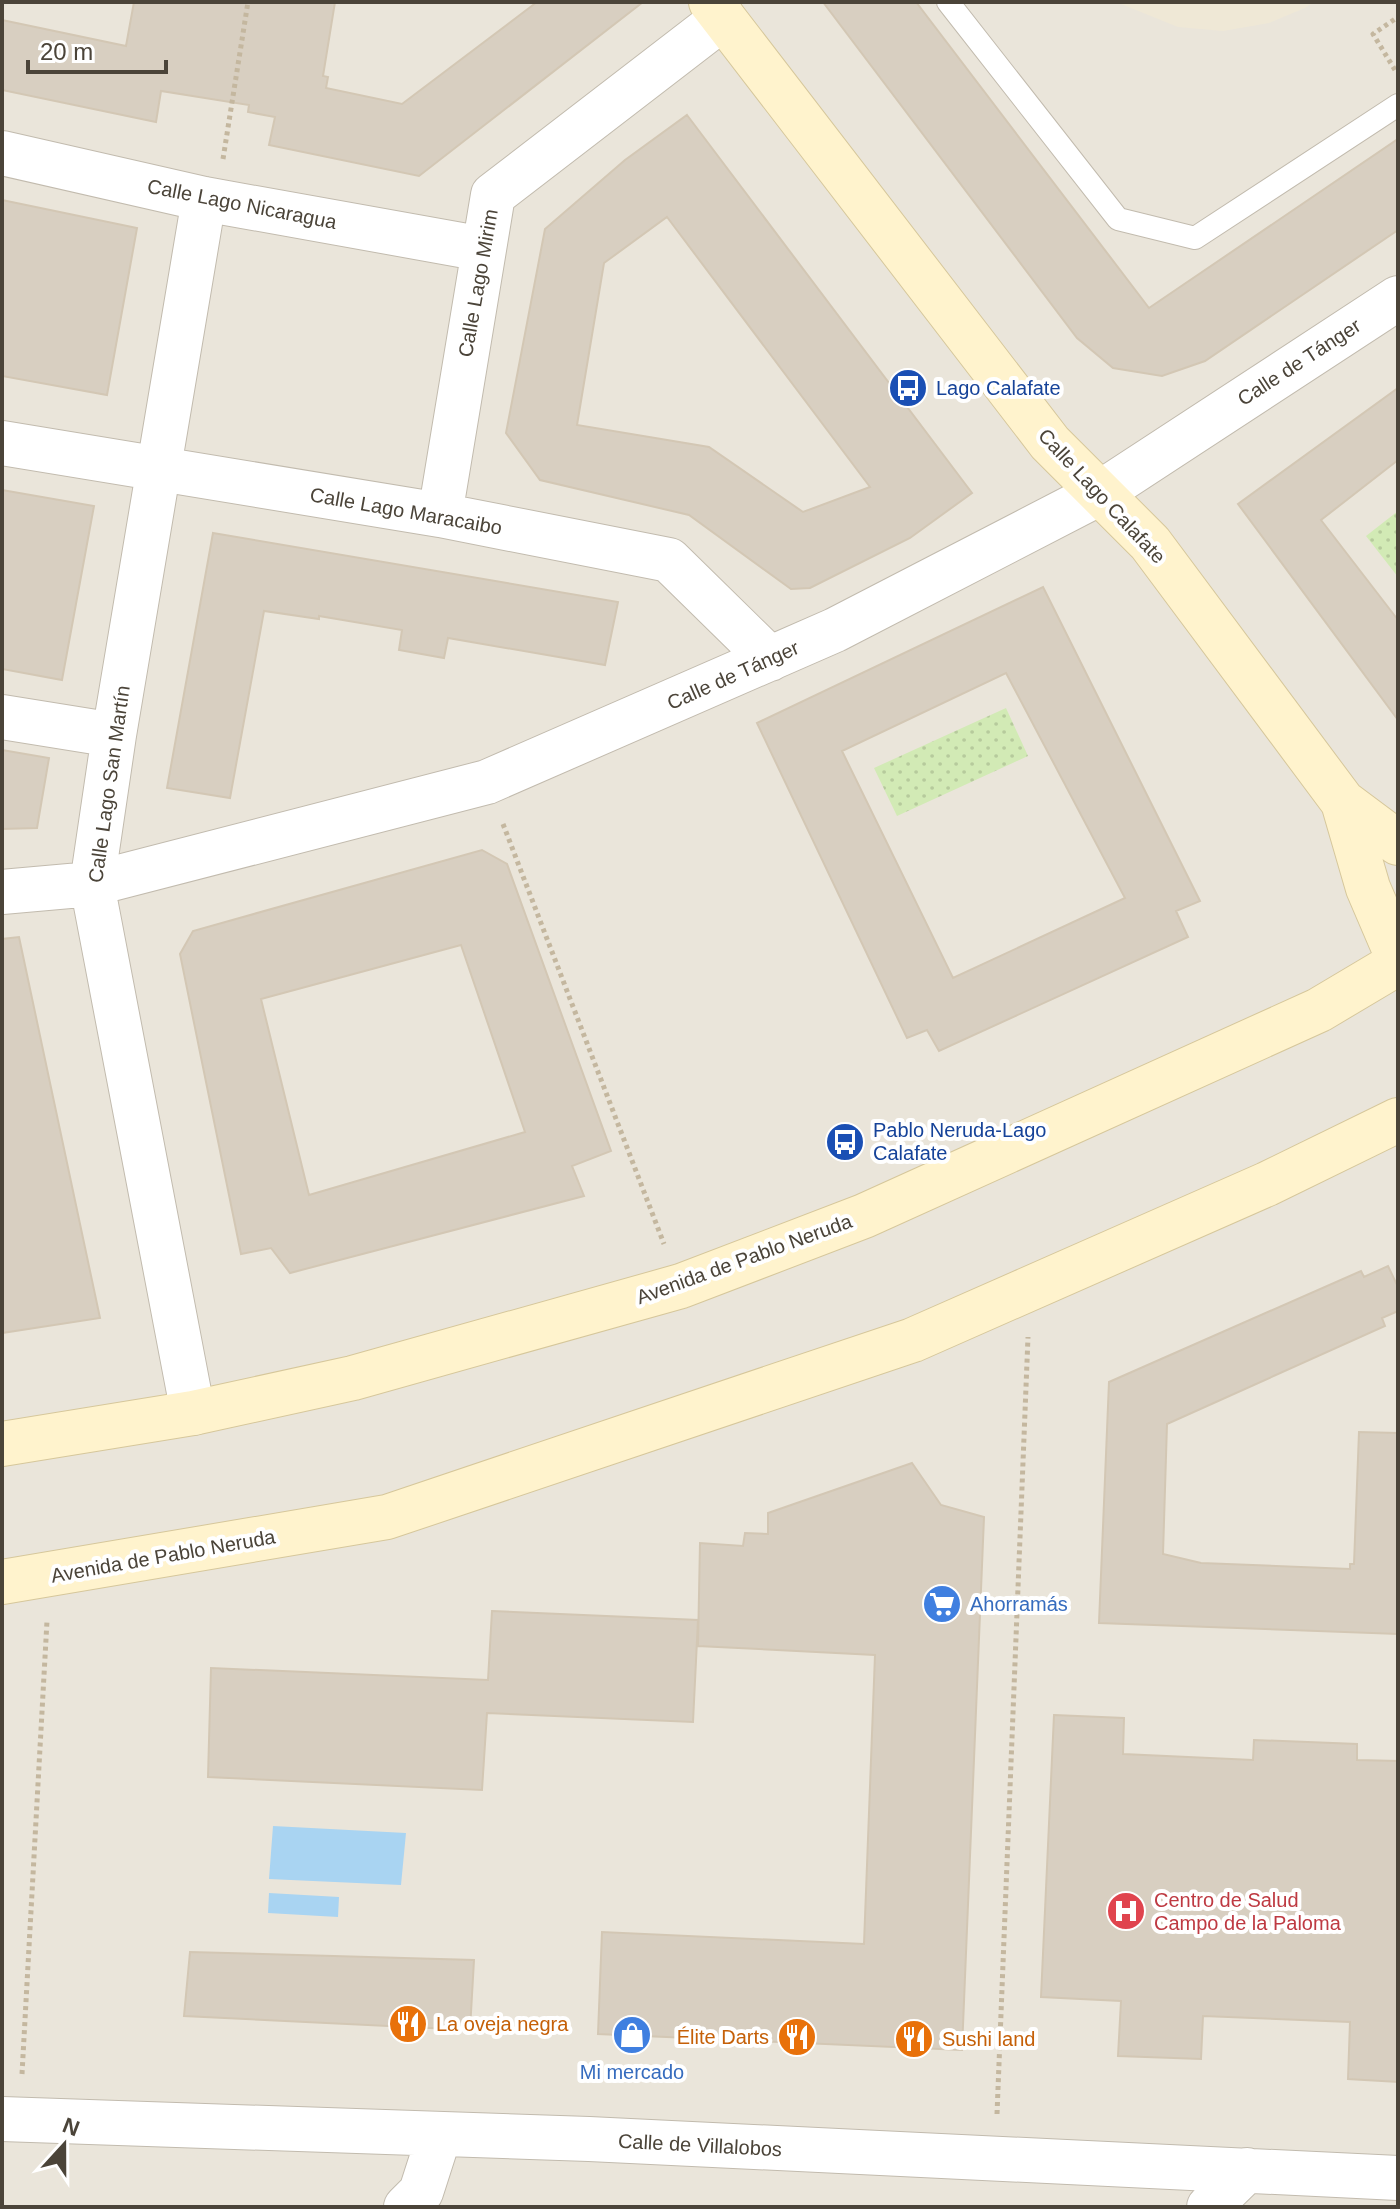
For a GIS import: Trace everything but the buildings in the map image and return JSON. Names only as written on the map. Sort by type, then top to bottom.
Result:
[{"type":"main road","name":"Calle Lago Calafate","points":[[726,7],[1050,443],[1150,543],[1343,802],[1398,843]]},
{"type":"main road","name":"Calle Lago Calafate","points":[[1343,802],[1368,888],[1398,960]]},
{"type":"main road","name":"Avenida de Pablo Neruda","points":[[2,1444],[193,1413],[353,1378],[681,1286],[864,1216],[1319,1010],[1398,960]]},
{"type":"main road","name":"Avenida de Pablo Neruda","points":[[2,1582],[387,1517],[913,1340],[1267,1184],[1398,1120]]},
{"type":"street","name":"Calle Lago Mirim","points":[[440,515],[493,195],[726,7]]},
{"type":"street","name":"Calle Lago Nicaragua","points":[[2,153],[210,200],[483,249]]},
{"type":"street","name":"Calle Lago San Martín","points":[[193,1413],[92,884],[159,468],[210,200]]},
{"type":"street","name":"Calle de Tánger","points":[[2,892],[92,884],[487,782],[835,630],[1100,493],[1398,298]]},
{"type":"street","name":"Calle Lago Maracaibo","points":[[2,443],[440,515],[669,560],[770,659]]},
{"type":"street","points":[[2,717],[114,735]]},
{"type":"street","name":"Calle de Villalobos","points":[[11,2119],[589,2139],[1398,2178]]},
{"type":"street","points":[[406,2207],[421,2192],[439,2136]]},
{"type":"street","points":[[1209,2207],[1247,2170]]},
{"type":"lane","points":[[948,2],[1118,219],[1195,238],[1398,105]]},
{"type":"path","points":[[210,200],[248,2]]},
{"type":"path","points":[[1398,17],[1373,34],[1398,74]]},
{"type":"path","points":[[487,782],[681,1286]]},
{"type":"path","points":[[995,2159],[1030,1290]]},
{"type":"path","points":[[11,2119],[50,1575]]},
{"type":"shaded area","points":[[2,2],[1398,2],[1398,2207],[2,2207]]},
{"type":"shaded area","points":[[1116,2],[1314,2],[1269,23],[1223,31],[1178,27]]},
{"type":"green space","points":[[1398,511],[1398,577],[1366,536]]},
{"type":"green space","points":[[1006,708],[1028,756],[897,816],[874,768]]},
{"type":"water","points":[[273,1826],[406,1833],[401,1885],[269,1879]]},
{"type":"water","points":[[269,1893],[339,1897],[338,1917],[268,1913]]},
{"type":"place","name":"Lago Calafate","points":[[908,388]]},
{"type":"place","name":"Pablo Neruda-Lago Calafate","points":[[845,1142]]},
{"type":"place","name":"Ahorramás","points":[[942,1604]]},
{"type":"place","name":"Centro de Salud Campo de la Paloma","points":[[1126,1911]]},
{"type":"place","name":"La oveja negra","points":[[408,2024]]},
{"type":"place","name":"Mi mercado","points":[[632,2035]]},
{"type":"place","name":"Élite Darts","points":[[797,2037]]},
{"type":"place","name":"Sushi land","points":[[914,2039]]}]
